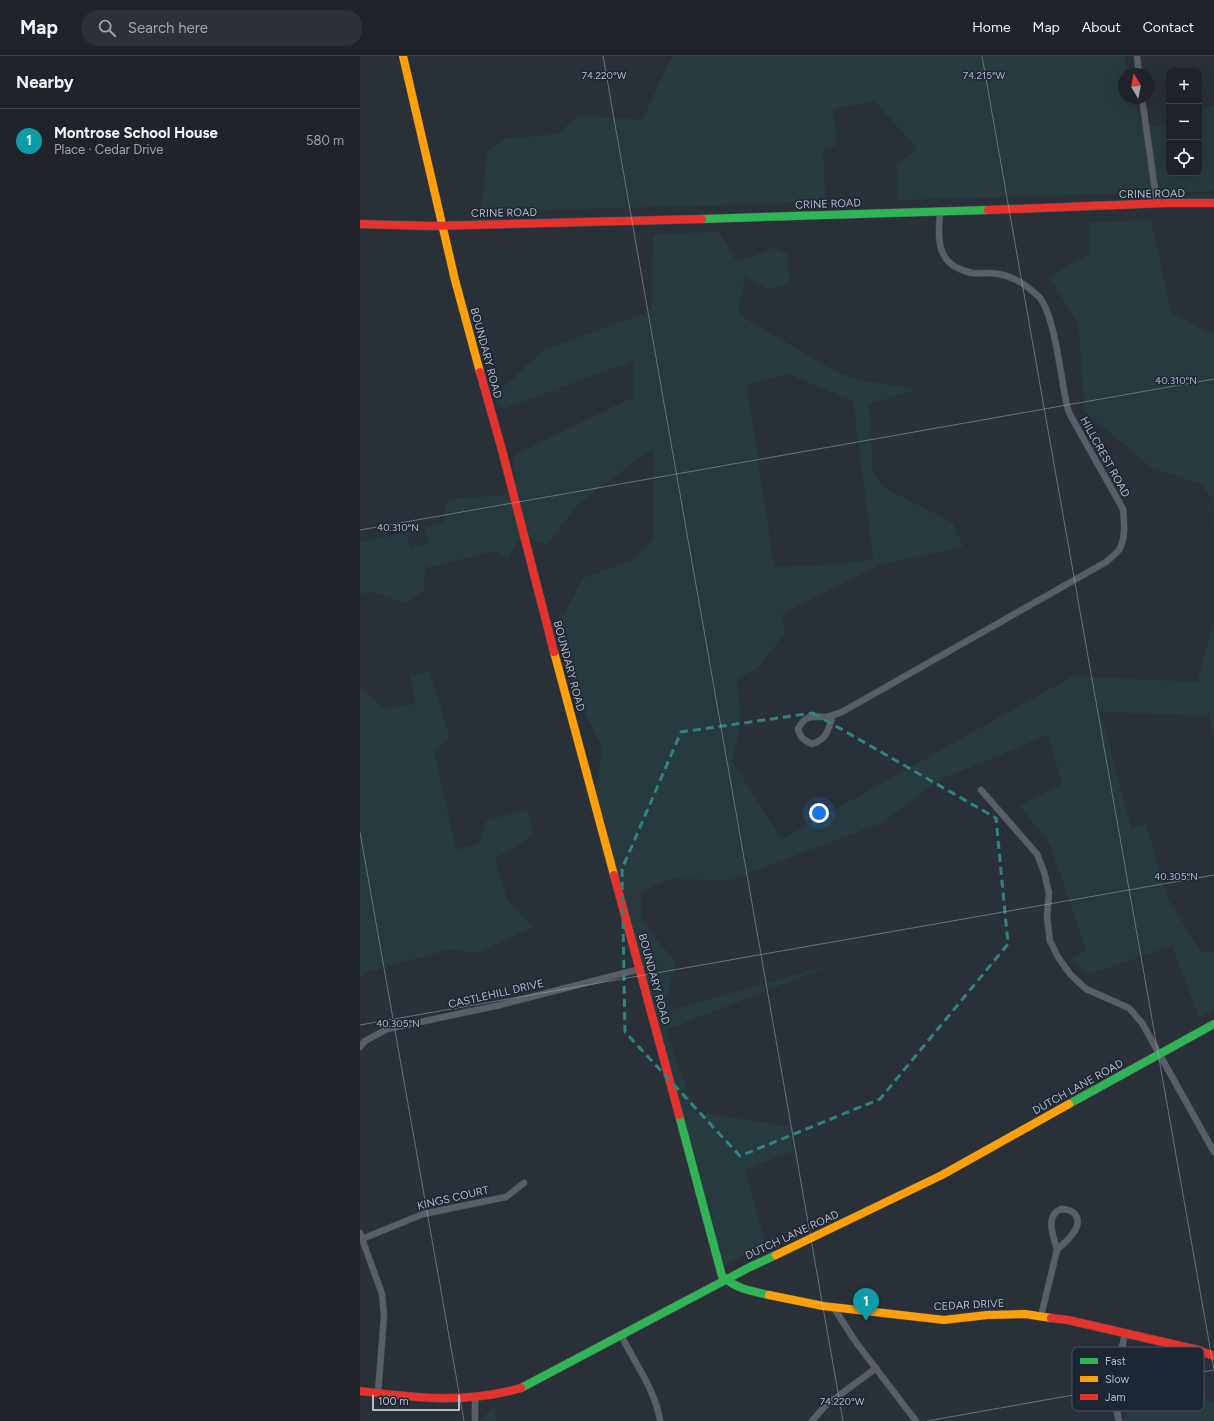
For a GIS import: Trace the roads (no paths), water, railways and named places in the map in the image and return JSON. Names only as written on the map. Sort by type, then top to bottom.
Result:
[{"type":"street","name":"BOUNDARY ROAD","points":[[403,56],[442,217],[442,226],[457,287],[502,450],[544,616],[640,969],[720,1272],[724,1280]]},
{"type":"street","points":[[1137,56],[1138,68]]},
{"type":"street","points":[[1143,104],[1156,204]]},
{"type":"street","name":"CRINE ROAD","points":[[360,224],[442,226],[1214,203]]},
{"type":"street","name":"HILLCREST ROAD","points":[[833,715],[828,732],[820,742],[812,744],[804,740],[799,735],[798,729],[802,722],[807,718],[818,716],[826,717],[842,712],[1106,562],[1120,548],[1123,535],[1123,509],[1067,407],[1053,330],[1040,298],[1018,280],[999,274],[970,273],[955,267],[947,261],[942,254],[939,240],[940,212]]},
{"type":"street","points":[[981,790],[1037,854],[1044,872],[1049,893],[1047,917],[1050,941],[1058,957],[1070,974],[1086,989],[1129,1008],[1142,1022],[1214,1152]]},
{"type":"street","name":"CASTLEHILL DRIVE","points":[[360,1047],[365,1041],[387,1030],[500,1005],[640,969]]},
{"type":"street","name":"DUTCH LANE ROAD","points":[[360,1391],[426,1398],[475,1399],[521,1388],[724,1280],[942,1175],[1214,1024]]},
{"type":"street","name":"KINGS COURT","points":[[361,1236],[423,1214],[506,1197],[524,1183]]},
{"type":"street","points":[[1042,1316],[1057,1250],[1051,1220],[1054,1213],[1066,1209],[1074,1213],[1078,1220],[1078,1225],[1075,1231],[1057,1250]]},
{"type":"street","points":[[361,1236],[382,1294],[383,1301],[384,1316],[378,1393]]},
{"type":"street","name":"CEDAR DRIVE","points":[[724,1280],[735,1287],[745,1290],[834,1308],[944,1320],[1016,1314],[1042,1316],[1068,1320],[1184,1347]]},
{"type":"street","points":[[834,1308],[843,1324],[916,1421]]},
{"type":"street","points":[[1122,1347],[1125,1334]]},
{"type":"street","points":[[621,1335],[653,1394],[660,1421]]},
{"type":"street","name":"CEDAR DRIVE","points":[[1204,1352],[1214,1356]]},
{"type":"street","points":[[812,1421],[825,1406],[876,1368]]},
{"type":"street","points":[[475,1399],[475,1421]]},
{"type":"street","points":[[1117,1411],[1119,1421]]},
{"type":"place","name":"Montrose School House","points":[[866,1321]]}]
